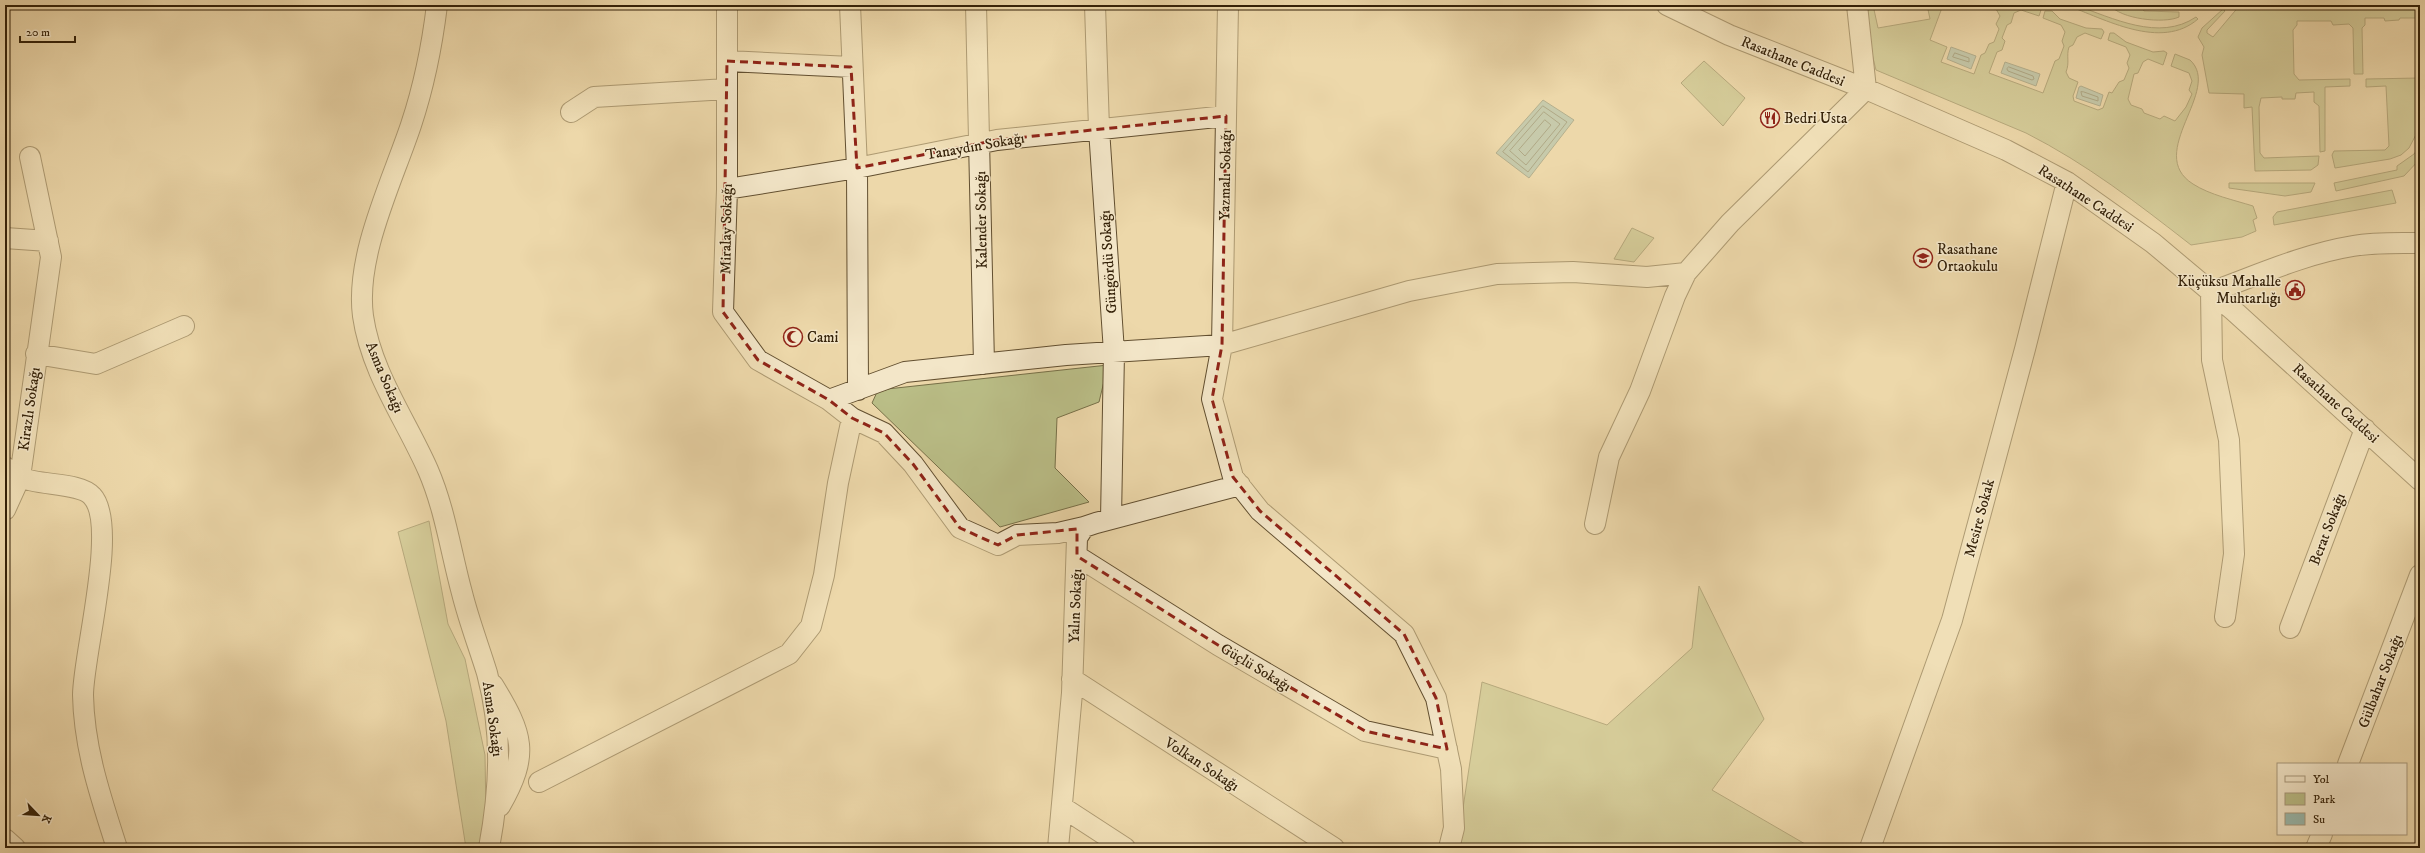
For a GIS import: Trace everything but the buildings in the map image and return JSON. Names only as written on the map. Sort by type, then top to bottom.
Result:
[{"type":"street","name":"Asma Sokağı","points":[[437,5],[432,41],[420,92],[375,227],[364,280],[363,314],[377,366],[434,487],[467,615],[487,674],[516,724],[520,750],[516,774],[496,813],[489,848]]},
{"type":"street","name":"Miralay Sokağı","points":[[727,5],[727,189],[723,312],[758,360],[829,400],[852,418],[884,433],[913,464],[960,528],[998,545],[1018,535],[1058,533],[1084,527]]},
{"type":"street","points":[[850,5],[851,67],[857,168],[858,390]]},
{"type":"street","name":"Kalender Sokağı","points":[[976,5],[984,364]]},
{"type":"street","name":"Güngördü Sokağı","points":[[1095,5],[1099,129],[1114,352],[1111,519]]},
{"type":"street","name":"Yazmalı Sokağı","points":[[1228,5],[1222,345],[1212,399],[1233,477],[1260,511],[1404,634],[1436,698],[1452,769],[1454,828],[1449,848]]},
{"type":"street","name":"Rasathane Caddesi","points":[[1667,5],[1729,35],[1866,89],[2006,150],[2067,182],[2153,243],[2211,292],[2420,480]]},
{"type":"street","points":[[1595,524],[1609,458],[1640,391],[1675,296],[1686,273],[1730,223],[1866,89],[1857,5]]},
{"type":"street","points":[[727,61],[851,67]]},
{"type":"street","points":[[571,112],[594,97],[727,89]]},
{"type":"street","name":"Tanaydın Sokağı","points":[[727,189],[857,168],[979,144],[1099,129],[1226,116]]},
{"type":"street","name":"Kirazlı Sokağı","points":[[5,510],[36,354],[51,256],[30,157]]},
{"type":"street","name":"Mesire Sokak","points":[[1870,848],[1952,620],[2025,349],[2067,182]]},
{"type":"street","points":[[5,238],[48,241]]},
{"type":"street","points":[[2226,617],[2234,554],[2229,440],[2212,360],[2211,292],[2331,250],[2355,246],[2420,244]]},
{"type":"street","points":[[829,400],[905,372],[1066,355],[1222,345],[1409,291],[1497,274],[1573,272],[1647,277],[1686,273]]},
{"type":"street","name":"Kirazlı Sokağı","points":[[36,354],[96,364],[184,326]]},
{"type":"street","points":[[539,782],[789,654],[811,626],[824,575],[838,484],[852,418]]},
{"type":"street","name":"Berat Sokağı","points":[[2290,628],[2365,429]]},
{"type":"street","points":[[12,472],[82,490],[92,496],[102,519],[95,614],[83,695],[91,766],[113,847]]},
{"type":"street","points":[[1084,527],[1240,485]]},
{"type":"street","name":"Yalın Sokağı","points":[[1058,848],[1072,679],[1077,538],[1084,527]]},
{"type":"street","name":"Güçlü Sokağı","points":[[1077,556],[1218,645],[1365,731],[1447,749]]},
{"type":"street","name":"Gülbahar Sokağı","points":[[2348,763],[2420,575]]},
{"type":"street","name":"Volkan Sokağı","points":[[1072,679],[1334,848]]},
{"type":"street","points":[[1062,808],[1125,848]]},
{"type":"street","points":[[2316,848],[2322,835]]},
{"type":"street","points":[[5,840],[15,848]]},
{"type":"highlighted area","points":[[727,61],[851,67],[857,168],[997,140],[1226,116],[1222,345],[1212,399],[1233,477],[1260,511],[1404,634],[1436,698],[1447,749],[1365,731],[1218,645],[1077,556],[1077,529],[1017,535],[998,545],[960,528],[913,464],[884,433],[852,418],[829,400],[758,360],[723,312]]},
{"type":"green space","points":[[1867,5],[1873,5],[1878,28],[1930,19],[1927,5],[1943,5],[1930,40],[1947,47],[1941,62],[1974,74],[1981,55],[1985,53],[1989,44],[1994,42],[1999,29],[1996,24],[2000,16],[1996,9],[1985,5],[2037,6],[2041,10],[2039,16],[2021,10],[2014,13],[2011,23],[2007,25],[2002,38],[2005,41],[2002,50],[1997,52],[1989,73],[2043,93],[2055,61],[2059,59],[2064,46],[2062,41],[2065,32],[2061,25],[2043,18],[2045,11],[2052,11],[2060,19],[2086,28],[2102,29],[2104,32],[2101,39],[2085,33],[2077,37],[2073,45],[2069,47],[2066,72],[2069,78],[2078,82],[2073,96],[2074,101],[2098,110],[2103,108],[2109,92],[2112,93],[2119,82],[2124,80],[2129,68],[2127,63],[2130,55],[2126,47],[2108,40],[2110,33],[2114,33],[2126,42],[2153,52],[2164,51],[2167,53],[2163,65],[2148,59],[2143,62],[2138,73],[2134,74],[2128,99],[2131,105],[2142,109],[2144,113],[2160,119],[2164,116],[2175,121],[2186,107],[2192,94],[2189,90],[2192,81],[2189,73],[2171,66],[2175,54],[2190,60],[2198,73],[2198,88],[2179,139],[2176,156],[2180,171],[2193,184],[2200,188],[2222,197],[2253,206],[2257,218],[2253,220],[2256,231],[2242,237],[2191,245],[2091,171],[2048,145],[2026,133],[1876,70],[1871,50]]},
{"type":"green space","points":[[2066,5],[2075,5],[2120,21],[2151,28],[2167,28],[2182,24],[2196,17],[2198,19],[2183,28],[2167,32],[2150,32],[2115,24]]},
{"type":"green space","points":[[2110,5],[2140,5],[2144,11],[2179,12],[2179,17],[2163,20],[2143,19],[2123,14],[2115,10]]},
{"type":"green space","points":[[2240,5],[2420,5],[2420,25],[2419,18],[2400,18],[2399,20],[2385,21],[2384,18],[2365,18],[2365,25],[2362,28],[2363,74],[2354,74],[2353,28],[2349,24],[2333,25],[2331,21],[2297,21],[2297,25],[2293,30],[2294,74],[2299,80],[2350,79],[2350,86],[2325,87],[2325,151],[2320,152],[2319,106],[2314,102],[2314,92],[2296,93],[2295,99],[2282,99],[2282,97],[2261,98],[2259,107],[2260,153],[2264,158],[2319,156],[2318,165],[2311,170],[2255,171],[2252,107],[2244,108],[2244,94],[2209,93],[2202,55],[2204,47],[2198,37],[2202,28],[2223,9],[2225,11],[2207,30],[2207,33],[2213,37]]},
{"type":"green space","points":[[1704,61],[1745,98],[1723,126],[1681,83]]},
{"type":"green space","points":[[2419,78],[2420,127],[2409,148],[2401,155],[2390,159],[2335,168],[2332,155],[2334,151],[2385,150],[2389,146],[2386,86],[2366,87],[2366,79]]},
{"type":"green space","points":[[2420,146],[2420,159],[2404,176],[2336,191],[2334,183],[2397,170],[2397,166],[2414,154]]},
{"type":"green space","points":[[2229,183],[2315,183],[2311,192],[2285,196],[2229,188]]},
{"type":"green space","points":[[2392,190],[2396,203],[2274,225],[2273,217],[2277,212]]},
{"type":"green space","points":[[1632,228],[1654,238],[1634,262],[1614,259]]},
{"type":"green space","points":[[1108,365],[1099,402],[1057,418],[1055,468],[1089,502],[1000,527],[872,403],[878,390]]},
{"type":"green space","points":[[429,521],[448,624],[465,659],[485,755],[486,817],[480,848],[466,848],[446,721],[398,532]]},
{"type":"green space","points":[[1699,586],[1764,719],[1712,790],[1812,848],[1457,848],[1482,682],[1607,725],[1692,648]]},
{"type":"water","points":[[1951,47],[1976,56],[1971,69],[1947,59]]},
{"type":"water","points":[[2005,62],[2040,74],[2036,86],[2001,73]]},
{"type":"water","points":[[2081,86],[2103,95],[2100,106],[2076,98],[2079,87]]},
{"type":"water","points":[[1543,100],[1574,120],[1529,178],[1496,153]]},
{"type":"place","name":"Bedri Usta","points":[[1770,118]]},
{"type":"place","name":"Rasathane Ortaokulu","points":[[1923,258]]},
{"type":"place","name":"Küçüksu Mahalle Muhtarlığı","points":[[2295,290]]},
{"type":"place","name":"Cami","points":[[793,337]]}]
